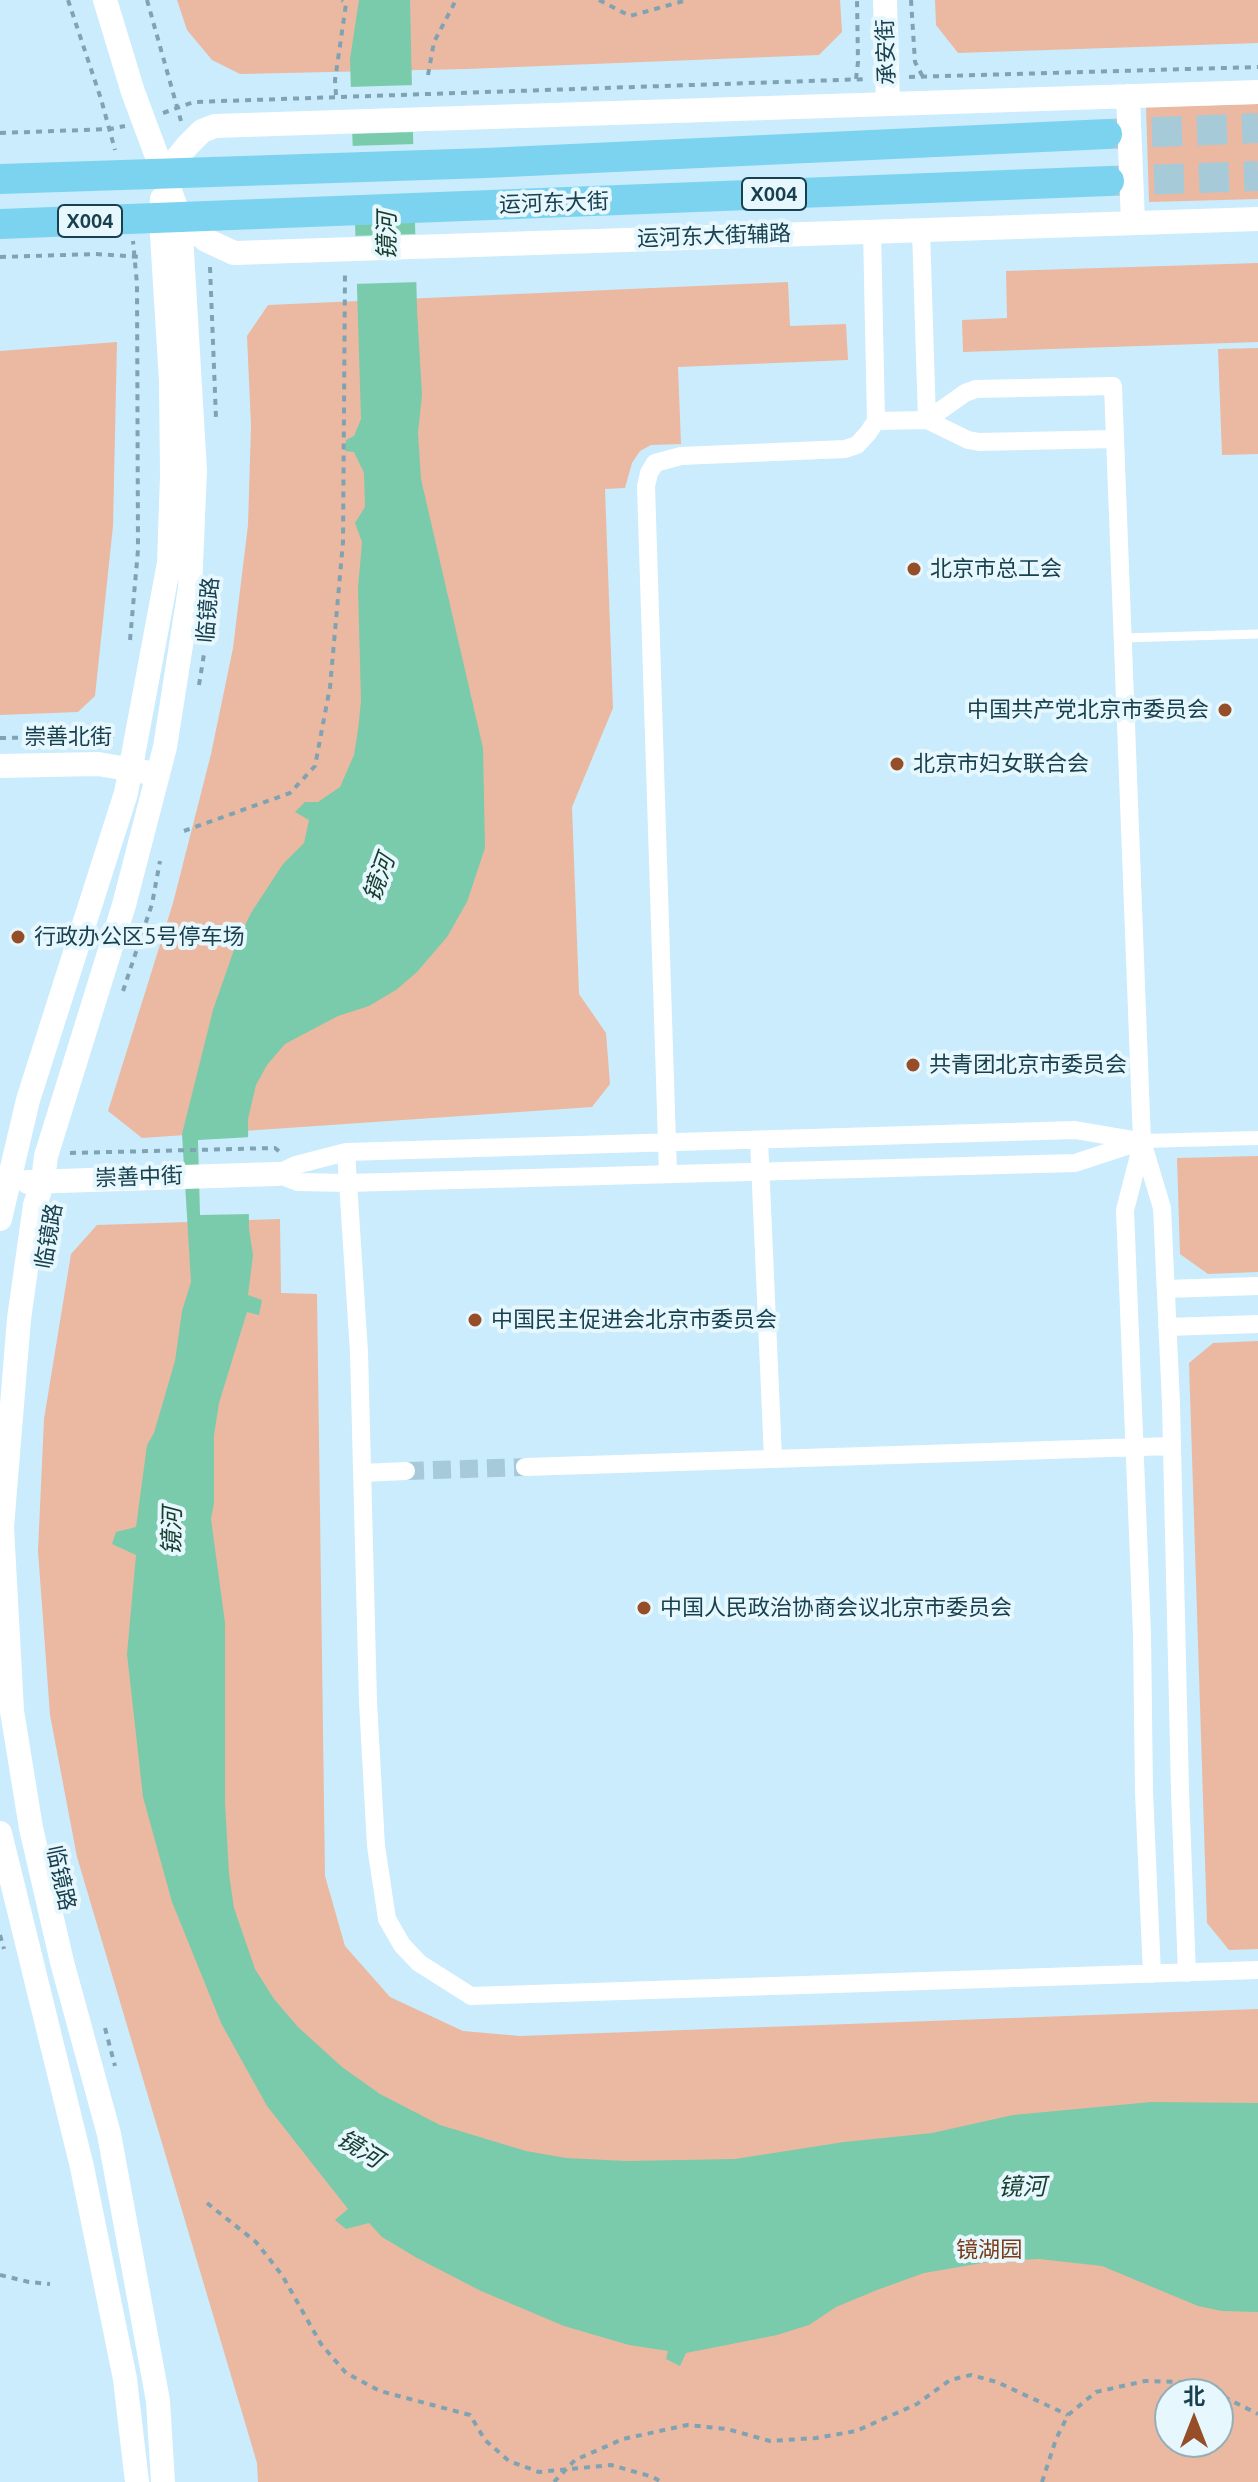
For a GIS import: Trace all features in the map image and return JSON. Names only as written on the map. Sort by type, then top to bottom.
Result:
[{"type":"main road","name":"运河东大街","points":[[0,179],[439,164],[1107,134]]},
{"type":"main road","name":"运河东大街","points":[[0,224],[1109,181]]},
{"type":"street","name":"临镜路","points":[[105,0],[133,92],[165,173],[195,471],[190,588],[176,688],[157,775],[52,1181],[35,1205],[19,1319],[1,1527],[12,1711],[31,1828],[62,1962],[109,2134],[158,2401],[163,2482]]},
{"type":"street","name":"承安街","points":[[885,0],[888,104]]},
{"type":"street","points":[[165,173],[202,131],[215,126],[335,115],[454,117],[1258,92]]},
{"type":"street","points":[[1128,96],[1133,223]]},
{"type":"street","name":"临镜路","points":[[0,1219],[5,1183],[28,1100],[105,865],[126,734],[169,563],[171,219]]},
{"type":"street","name":"运河东大街辅路","points":[[171,219],[234,253],[340,256],[451,245],[1258,219]]},
{"type":"street","points":[[921,230],[927,420]]},
{"type":"street","points":[[668,1174],[646,486],[655,463],[665,458],[845,449],[857,445],[876,421],[872,231]]},
{"type":"street","points":[[927,420],[965,393],[976,389],[1113,386],[1142,1141],[1162,1208],[1166,1289],[1187,1973]]},
{"type":"street","points":[[876,421],[927,420],[968,440],[979,442],[1115,439]]},
{"type":"street","name":"崇善北街","points":[[0,766],[122,767],[157,775]]},
{"type":"street","points":[[277,1174],[296,1165],[346,1152],[1075,1130],[1142,1141],[1258,1138]]},
{"type":"street","points":[[759,1140],[773,1458]]},
{"type":"street","points":[[277,1174],[298,1182],[348,1183],[1075,1163],[1142,1141]]},
{"type":"street","points":[[1142,1141],[1125,1210],[1152,1974]]},
{"type":"street","points":[[346,1152],[359,1352],[368,1702],[376,1846],[387,1919],[402,1945],[419,1963],[471,1996],[1258,1970]]},
{"type":"street","name":"崇善中街","points":[[5,1183],[277,1174]]},
{"type":"street","points":[[1166,1289],[1258,1286]]},
{"type":"street","points":[[1167,1327],[1258,1324]]},
{"type":"street","points":[[525,1467],[1172,1446]]},
{"type":"street","points":[[362,1473],[406,1471]]},
{"type":"street","points":[[0,1833],[88,2197],[125,2379],[137,2482]]},
{"type":"lane","points":[[1123,638],[1258,634]]},
{"type":"path","points":[[68,0],[101,99],[120,175]]},
{"type":"path","points":[[147,0],[187,146]]},
{"type":"path","points":[[335,115],[335,80],[346,4],[342,0]]},
{"type":"path","points":[[428,75],[434,42],[456,0]]},
{"type":"path","points":[[599,0],[630,16],[687,0]]},
{"type":"path","name":"承安街","points":[[856,79],[857,0]]},
{"type":"path","name":"承安街","points":[[911,0],[915,62],[923,77]]},
{"type":"path","points":[[333,96],[1258,67]]},
{"type":"path","points":[[129,220],[137,284],[138,409],[138,550],[130,646]]},
{"type":"path","points":[[206,240],[213,287],[216,424]]},
{"type":"path","points":[[184,831],[290,793],[315,766],[330,687],[343,542],[340,256]]},
{"type":"path","name":"临镜路","points":[[195,698],[202,672],[205,641]]},
{"type":"path","points":[[122,767],[126,734]]},
{"type":"path","name":"崇善北街","points":[[0,738],[126,734]]},
{"type":"path","points":[[122,992],[152,904],[161,857]]},
{"type":"path","name":"崇善中街","points":[[58,1154],[275,1148]]},
{"type":"path","name":"临镜路","points":[[52,1181],[58,1154]]},
{"type":"path","points":[[102,2020],[118,2078]]},
{"type":"path","points":[[207,2203],[256,2242],[282,2275],[321,2344],[346,2373],[380,2391],[470,2415],[485,2440],[509,2461],[539,2472],[611,2465],[661,2482]]},
{"type":"path","points":[[0,2275],[50,2284]]},
{"type":"path","points":[[554,2482],[575,2460],[623,2439],[687,2425],[727,2429],[770,2441],[856,2431],[917,2404],[950,2380],[971,2375],[997,2382],[1068,2415]]},
{"type":"path","points":[[1042,2482],[1056,2439],[1068,2415],[1096,2392],[1145,2381],[1183,2382],[1218,2394],[1258,2414]]},
{"type":"green space","points":[[177,0],[840,0],[842,32],[819,55],[467,69],[240,74],[212,60],[187,30]]},
{"type":"green space","points":[[935,0],[1258,0],[1258,43],[958,53],[936,25]]},
{"type":"green space","points":[[1258,104],[1258,199],[1149,202],[1146,107]]},
{"type":"green space","points":[[1258,263],[1258,342],[963,352],[962,320],[1007,318],[1006,271]]},
{"type":"green space","points":[[788,282],[790,326],[846,324],[848,360],[678,367],[681,444],[651,445],[640,451],[632,463],[625,488],[605,489],[613,708],[572,807],[579,994],[606,1033],[610,1084],[592,1107],[142,1138],[108,1111],[173,903],[211,754],[233,648],[248,525],[251,426],[247,336],[268,305]]},
{"type":"green space","points":[[117,342],[113,526],[95,696],[78,712],[0,715],[0,351]]},
{"type":"green space","points":[[1258,348],[1258,454],[1222,455],[1218,349]]},
{"type":"green space","points":[[1258,1156],[1258,1272],[1208,1274],[1180,1254],[1177,1158]]},
{"type":"green space","name":"镜湖园","points":[[280,1219],[281,1293],[317,1294],[325,1876],[345,1946],[390,1997],[463,2031],[520,2036],[1258,2009],[1258,2482],[258,2482],[257,2463],[77,1857],[50,1715],[38,1551],[44,1419],[71,1254],[97,1225]]},
{"type":"green space","points":[[1258,1341],[1258,1949],[1229,1950],[1207,1923],[1189,1363],[1213,1343]]},
{"type":"water","name":"镜河","points":[[359,0],[410,0],[417,310],[422,395],[418,433],[421,479],[483,748],[485,848],[467,902],[447,937],[417,972],[396,990],[369,1006],[338,1016],[285,1044],[267,1065],[256,1085],[248,1119],[249,1229],[253,1255],[248,1295],[262,1300],[259,1315],[247,1312],[219,1403],[214,1435],[214,1503],[211,1519],[225,1623],[225,1802],[229,1874],[234,1908],[255,1969],[274,1999],[298,2027],[342,2067],[380,2094],[440,2125],[526,2151],[566,2158],[626,2161],[735,2159],[844,2142],[932,2133],[1013,2115],[1151,2102],[1258,2103],[1258,2312],[1222,2311],[1198,2306],[1102,2266],[1039,2259],[994,2261],[924,2273],[836,2307],[809,2325],[777,2335],[686,2353],[680,2366],[666,2359],[668,2351],[629,2345],[564,2326],[481,2291],[417,2258],[382,2237],[369,2223],[346,2229],[335,2220],[348,2209],[267,2106],[221,2023],[172,1902],[143,1797],[127,1654],[136,1555],[112,1544],[116,1532],[136,1527],[147,1445],[154,1433],[175,1361],[182,1311],[191,1282],[182,1134],[213,1010],[236,944],[251,913],[283,864],[304,843],[309,820],[295,812],[305,802],[318,802],[340,787],[354,755],[358,730],[361,701],[358,588],[362,542],[355,523],[365,507],[364,473],[354,452],[345,451],[346,440],[354,436],[361,419],[350,59]]},
{"type":"pier","points":[[415,85],[416,132],[348,134],[347,87]]},
{"type":"pier","points":[[416,144],[419,219],[351,222],[349,146]]},
{"type":"pier","points":[[419,234],[420,282],[352,284],[351,236]]},
{"type":"pier","points":[[252,1137],[253,1214],[200,1215],[198,1140]]},
{"type":"tunnel","points":[[1107,134],[1258,128]]},
{"type":"tunnel","points":[[1109,181],[1258,176]]},
{"type":"tunnel","points":[[406,1471],[525,1467]]},
{"type":"place","name":"北京市总工会","points":[[914,569]]},
{"type":"place","name":"中国共产党北京市委员会","points":[[1225,710]]},
{"type":"place","name":"北京市妇女联合会","points":[[897,764]]},
{"type":"place","name":"行政办公区5号停车场","points":[[18,937]]},
{"type":"place","name":"共青团北京市委员会","points":[[913,1065]]},
{"type":"place","name":"中国民主促进会北京市委员会","points":[[475,1320]]},
{"type":"place","name":"中国人民政治协商会议北京市委员会","points":[[644,1608]]}]
